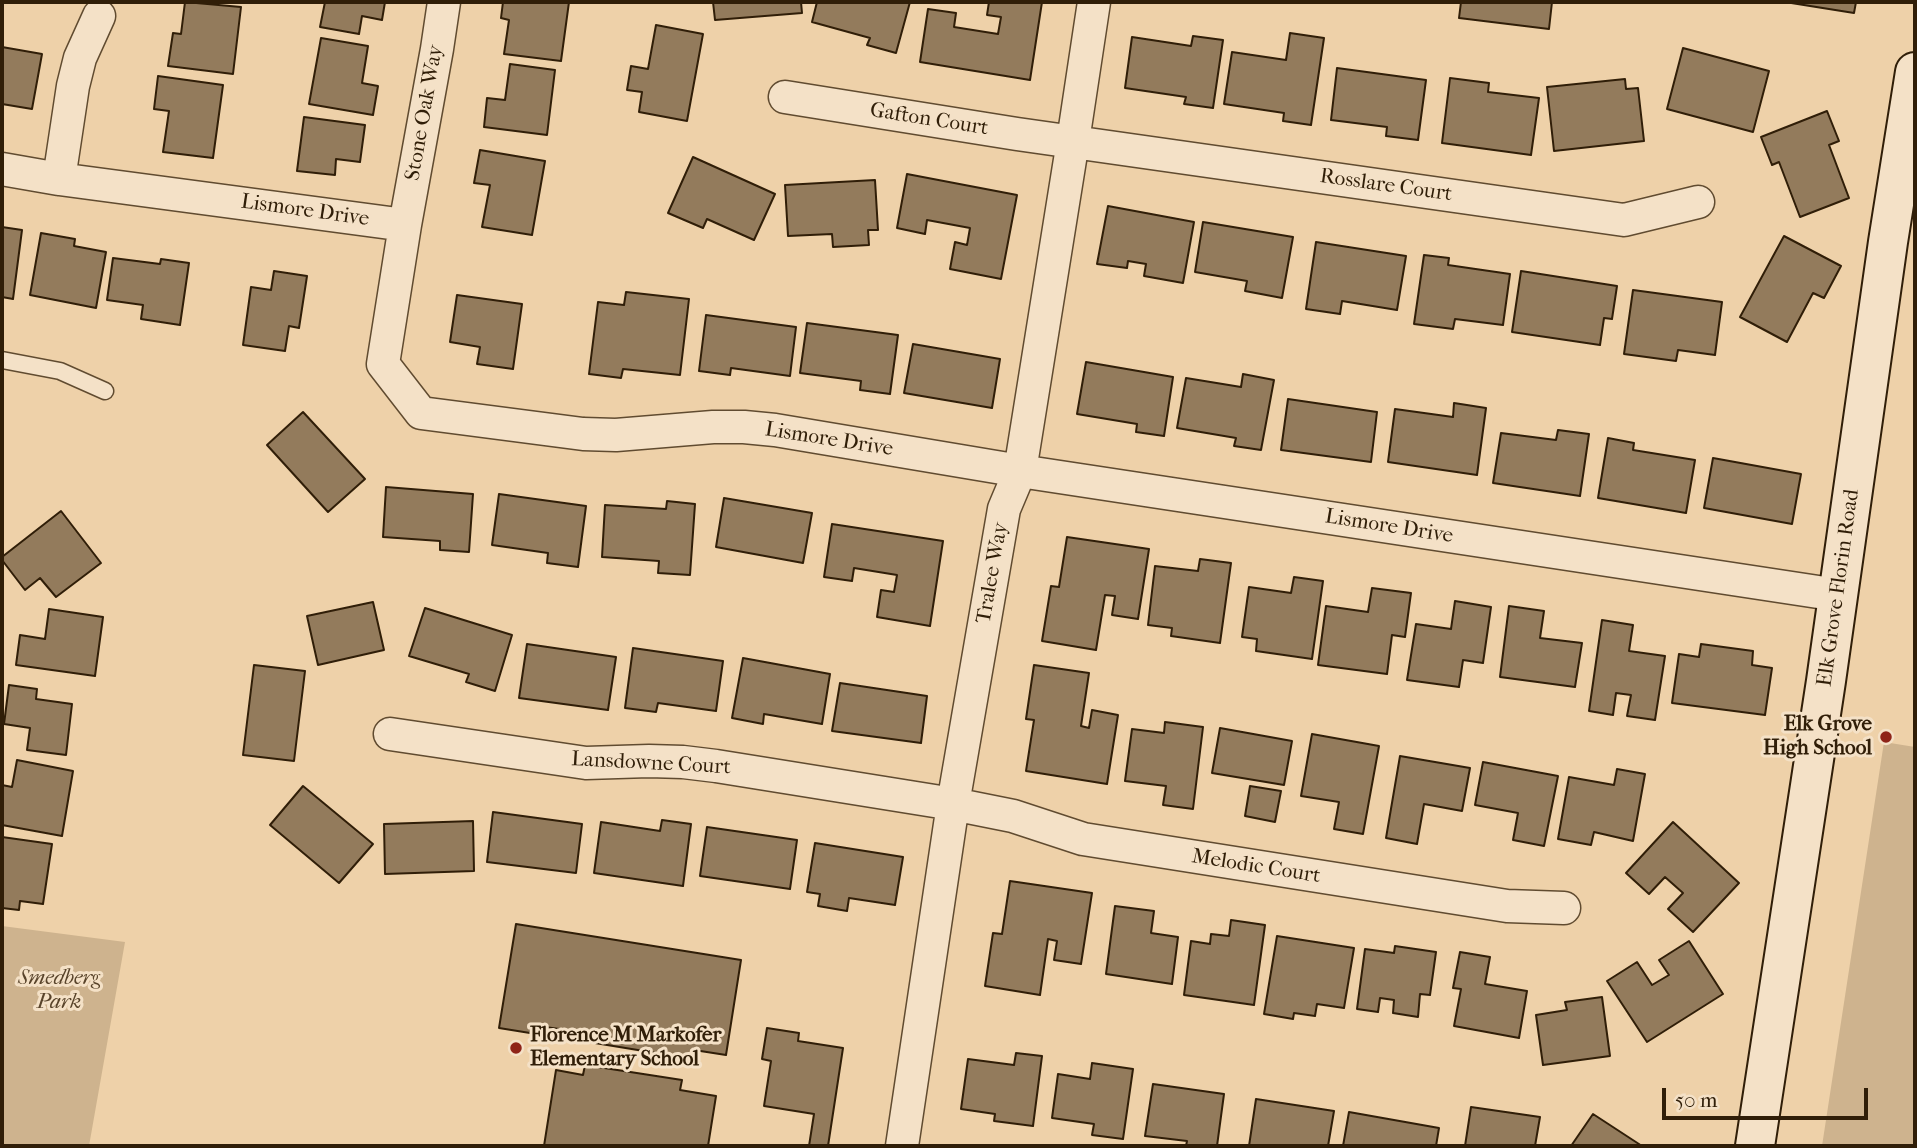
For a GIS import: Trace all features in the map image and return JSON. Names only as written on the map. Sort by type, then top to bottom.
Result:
[{"type":"main road","name":"Elk Grove Florin Road","points":[[1755,1146],[1915,72]]},
{"type":"street","name":"Stone Oak Way","points":[[405,225],[444,2]]},
{"type":"street","name":"Tralee Way","points":[[902,1146],[953,804],[1004,509],[1020,471],[1094,2]]},
{"type":"street","points":[[59,179],[73,86],[80,58],[99,16]]},
{"type":"street","name":"Gafton Court","points":[[785,97],[1073,141]]},
{"type":"street","name":"Rosslare Court","points":[[1073,141],[1624,220],[1698,202]]},
{"type":"street","name":"Lismore Drive","points":[[2,169],[405,225],[383,364],[421,413],[616,436],[713,427],[754,428],[1838,596]]},
{"type":"street","name":"Lansdowne Court","points":[[390,734],[586,763],[649,761],[716,766],[953,804]]},
{"type":"street","name":"Melodic Court","points":[[953,804],[1013,816],[1083,839],[1507,906],[1564,908]]},
{"type":"lane","points":[[2,360],[60,372],[105,391]]},
{"type":"green space","points":[[1884,742],[1915,747],[1915,1146],[1822,1146]]},
{"type":"green space","name":"Smedberg Park","points":[[2,926],[125,942],[89,1146],[2,1146]]},
{"type":"building","points":[[185,2],[241,7],[233,74],[168,66],[173,33],[181,34]]},
{"type":"building","points":[[325,2],[385,2],[382,20],[362,16],[359,34],[320,27]]},
{"type":"building","points":[[503,2],[569,2],[561,61],[504,54],[509,20],[501,18]]},
{"type":"building","points":[[713,2],[801,2],[802,13],[715,20]]},
{"type":"building","points":[[817,2],[910,2],[896,53],[867,45],[870,38],[812,22]]},
{"type":"building","points":[[989,2],[1042,2],[1030,80],[920,62],[928,9],[956,13],[954,27],[998,34],[1001,17],[987,15]]},
{"type":"building","points":[[1461,2],[1552,2],[1549,29],[1459,18]]},
{"type":"building","points":[[1785,2],[1856,2],[1854,13]]},
{"type":"building","points":[[656,25],[703,34],[687,121],[639,112],[642,92],[627,90],[631,66],[648,69]]},
{"type":"building","points":[[1290,33],[1324,38],[1311,125],[1283,121],[1284,113],[1224,104],[1232,52],[1286,60]]},
{"type":"building","points":[[1193,36],[1223,40],[1213,108],[1184,104],[1186,97],[1125,88],[1132,37],[1191,46]]},
{"type":"building","points":[[321,38],[368,46],[362,83],[378,86],[373,115],[309,104]]},
{"type":"building","points":[[2,47],[42,54],[32,109],[2,104]]},
{"type":"building","points":[[1683,48],[1769,71],[1753,132],[1667,109]]},
{"type":"building","points":[[510,64],[555,70],[547,135],[484,127],[487,98],[505,100]]},
{"type":"building","points":[[1337,68],[1426,80],[1418,140],[1386,136],[1387,127],[1331,120]]},
{"type":"building","points":[[158,76],[223,85],[213,158],[163,152],[169,111],[154,109]]},
{"type":"building","points":[[1450,78],[1489,83],[1488,92],[1539,98],[1531,155],[1442,143]]},
{"type":"building","points":[[1625,79],[1626,89],[1638,88],[1644,141],[1554,151],[1547,87]]},
{"type":"building","points":[[1827,111],[1839,141],[1829,145],[1849,198],[1800,217],[1779,162],[1772,165],[1761,137]]},
{"type":"building","points":[[304,117],[365,125],[360,162],[336,159],[335,175],[297,171]]},
{"type":"building","points":[[480,150],[545,161],[532,235],[482,227],[490,185],[474,183]]},
{"type":"building","points":[[693,157],[775,194],[754,240],[707,219],[703,228],[668,213]]},
{"type":"building","points":[[907,174],[1017,195],[1001,279],[950,269],[955,242],[967,245],[970,228],[927,220],[925,234],[897,228]]},
{"type":"building","points":[[875,180],[878,230],[868,230],[869,245],[833,247],[832,234],[788,236],[785,185]]},
{"type":"building","points":[[1108,206],[1194,222],[1183,283],[1144,276],[1146,264],[1128,261],[1127,268],[1097,264]]},
{"type":"building","points":[[1203,222],[1293,237],[1282,298],[1245,291],[1247,281],[1195,272]]},
{"type":"building","points":[[2,227],[22,230],[13,299],[2,297]]},
{"type":"building","points":[[41,233],[75,239],[74,246],[106,252],[96,308],[30,295]]},
{"type":"building","points":[[1784,236],[1841,266],[1824,298],[1813,293],[1787,342],[1740,317]]},
{"type":"building","points":[[1316,242],[1406,256],[1397,310],[1342,301],[1340,314],[1306,309]]},
{"type":"building","points":[[1424,255],[1449,258],[1448,265],[1510,274],[1503,325],[1455,319],[1453,329],[1414,324]]},
{"type":"building","points":[[113,258],[160,264],[161,259],[189,263],[180,325],[141,319],[143,305],[107,300]]},
{"type":"building","points":[[274,271],[307,276],[299,328],[289,326],[285,351],[243,345],[251,287],[271,290]]},
{"type":"building","points":[[1521,271],[1617,286],[1612,319],[1604,318],[1600,345],[1512,332]]},
{"type":"building","points":[[1633,290],[1722,302],[1715,355],[1678,350],[1676,361],[1624,354]]},
{"type":"building","points":[[626,292],[689,299],[680,375],[623,369],[621,378],[589,374],[598,302],[624,305]]},
{"type":"building","points":[[457,295],[522,304],[513,369],[477,364],[480,347],[450,342]]},
{"type":"building","points":[[706,315],[796,327],[790,376],[731,368],[730,375],[699,371]]},
{"type":"building","points":[[807,323],[898,335],[890,394],[860,390],[861,381],[800,373]]},
{"type":"building","points":[[913,344],[1000,359],[992,408],[904,393]]},
{"type":"building","points":[[1086,362],[1173,377],[1164,436],[1136,432],[1137,424],[1077,414]]},
{"type":"building","points":[[1243,374],[1274,380],[1261,450],[1234,446],[1236,438],[1177,428],[1186,378],[1241,387]]},
{"type":"building","points":[[1288,399],[1377,412],[1371,462],[1281,450]]},
{"type":"building","points":[[1454,403],[1486,408],[1477,475],[1388,462],[1395,409],[1453,417]]},
{"type":"building","points":[[303,412],[365,479],[328,512],[267,445]]},
{"type":"building","points":[[1558,430],[1589,434],[1580,496],[1493,483],[1501,433],[1556,440]]},
{"type":"building","points":[[1608,438],[1634,443],[1633,450],[1695,460],[1686,513],[1598,498]]},
{"type":"building","points":[[1713,458],[1801,474],[1792,524],[1704,508]]},
{"type":"building","points":[[386,487],[473,494],[469,552],[440,550],[440,541],[383,537]]},
{"type":"building","points":[[499,494],[586,506],[578,567],[547,563],[548,553],[492,545]]},
{"type":"building","points":[[724,498],[812,513],[803,563],[716,547]]},
{"type":"building","points":[[667,501],[695,504],[690,575],[658,573],[659,561],[602,557],[605,505],[666,509]]},
{"type":"building","points":[[61,511],[101,563],[56,597],[40,578],[25,590],[2,557]]},
{"type":"building","points":[[832,524],[943,541],[930,626],[877,617],[881,590],[894,592],[897,575],[854,568],[852,581],[824,577]]},
{"type":"building","points":[[1067,537],[1149,549],[1138,619],[1112,615],[1115,596],[1105,595],[1096,650],[1042,641],[1051,586],[1059,587]]},
{"type":"building","points":[[1200,559],[1231,563],[1220,643],[1171,636],[1172,628],[1148,625],[1155,566],[1198,571]]},
{"type":"building","points":[[1294,577],[1323,581],[1312,659],[1256,651],[1257,639],[1242,637],[1249,587],[1291,593]]},
{"type":"building","points":[[1372,588],[1411,593],[1405,637],[1392,635],[1387,674],[1318,665],[1326,606],[1368,612]]},
{"type":"building","points":[[1455,601],[1491,607],[1483,663],[1463,660],[1459,687],[1407,680],[1416,624],[1451,629]]},
{"type":"building","points":[[373,602],[384,650],[318,665],[307,616]]},
{"type":"building","points":[[1509,606],[1544,611],[1540,638],[1582,643],[1575,687],[1500,677]]},
{"type":"building","points":[[425,608],[512,635],[495,691],[466,682],[469,674],[409,656]]},
{"type":"building","points":[[49,609],[103,617],[95,676],[16,665],[20,635],[45,639]]},
{"type":"building","points":[[1602,620],[1633,625],[1629,651],[1665,656],[1655,720],[1627,716],[1631,695],[1616,693],[1613,715],[1589,711]]},
{"type":"building","points":[[527,644],[616,657],[608,710],[519,698]]},
{"type":"building","points":[[1701,644],[1753,651],[1752,665],[1772,668],[1765,715],[1672,703],[1679,654],[1699,657]]},
{"type":"building","points":[[633,648],[723,661],[716,711],[658,703],[656,712],[625,708]]},
{"type":"building","points":[[743,658],[830,674],[822,724],[764,714],[763,724],[732,718]]},
{"type":"building","points":[[254,665],[305,671],[294,761],[243,755]]},
{"type":"building","points":[[1034,665],[1089,673],[1081,726],[1089,728],[1092,710],[1118,715],[1107,784],[1026,771],[1034,720],[1026,719]]},
{"type":"building","points":[[840,683],[927,696],[921,743],[832,731]]},
{"type":"building","points":[[9,685],[37,689],[36,699],[72,704],[66,755],[27,750],[30,728],[4,724]]},
{"type":"building","points":[[1165,722],[1203,727],[1193,809],[1163,805],[1166,786],[1125,781],[1132,729],[1164,733]]},
{"type":"building","points":[[1220,728],[1292,741],[1284,785],[1212,773]]},
{"type":"building","points":[[1312,734],[1379,746],[1363,834],[1334,829],[1339,802],[1301,796]]},
{"type":"building","points":[[1400,756],[1470,768],[1462,811],[1424,804],[1417,844],[1386,838]]},
{"type":"building","points":[[17,760],[73,771],[62,836],[2,825],[2,785],[12,787]]},
{"type":"building","points":[[1483,762],[1558,776],[1544,846],[1513,840],[1518,813],[1475,805]]},
{"type":"building","points":[[1617,769],[1645,774],[1633,841],[1594,832],[1591,845],[1558,839],[1569,777],[1614,785]]},
{"type":"building","points":[[303,786],[373,844],[339,883],[270,825]]},
{"type":"building","points":[[1250,786],[1281,791],[1275,822],[1245,816]]},
{"type":"building","points":[[493,812],[582,824],[576,873],[487,862]]},
{"type":"building","points":[[662,820],[691,824],[683,886],[594,873],[601,822],[660,831]]},
{"type":"building","points":[[473,821],[474,871],[385,874],[384,824]]},
{"type":"building","points":[[1673,822],[1739,883],[1693,932],[1668,909],[1683,893],[1665,877],[1649,894],[1626,873]]},
{"type":"building","points":[[707,827],[797,840],[790,889],[700,876]]},
{"type":"building","points":[[2,837],[52,844],[43,904],[20,901],[19,910],[2,908]]},
{"type":"building","points":[[815,843],[903,857],[895,905],[849,898],[847,911],[818,906],[820,894],[807,892]]},
{"type":"building","points":[[1010,881],[1092,893],[1081,964],[1054,960],[1057,941],[1048,939],[1040,995],[985,986],[993,933],[1002,934]]},
{"type":"building","points":[[1115,906],[1154,911],[1151,933],[1178,937],[1172,984],[1106,974]]},
{"type":"building","points":[[1231,920],[1265,925],[1254,1005],[1184,995],[1191,941],[1210,944],[1211,934],[1229,936]]},
{"type":"building","points":[[516,924],[741,960],[726,1055],[694,1050],[693,1059],[558,1037],[559,1029],[531,1025],[530,1033],[499,1028]]},
{"type":"building","points":[[1277,936],[1354,948],[1344,1008],[1317,1004],[1315,1016],[1294,1013],[1293,1019],[1264,1014]]},
{"type":"building","points":[[1689,941],[1723,994],[1647,1042],[1607,981],[1637,962],[1652,985],[1669,975],[1659,960]]},
{"type":"building","points":[[1395,946],[1436,952],[1430,995],[1420,994],[1418,1017],[1393,1013],[1394,1000],[1380,998],[1378,1012],[1357,1009],[1365,949],[1394,953]]},
{"type":"building","points":[[1460,952],[1490,957],[1485,984],[1527,991],[1519,1038],[1454,1026],[1461,989],[1453,988]]},
{"type":"building","points":[[1602,997],[1610,1056],[1543,1065],[1536,1015],[1567,1010],[1565,1002]]},
{"type":"building","points":[[767,1028],[799,1033],[798,1041],[843,1048],[828,1146],[809,1146],[814,1114],[764,1106],[771,1061],[762,1059]]},
{"type":"building","points":[[1016,1053],[1042,1056],[1033,1126],[994,1121],[995,1114],[961,1109],[968,1059],[1014,1065]]},
{"type":"building","points":[[1092,1063],[1133,1069],[1123,1139],[1092,1135],[1094,1124],[1052,1118],[1058,1074],[1090,1079]]},
{"type":"building","points":[[585,1065],[682,1080],[680,1090],[716,1096],[708,1146],[544,1146],[556,1070],[583,1075]]},
{"type":"building","points":[[1153,1084],[1224,1094],[1217,1146],[1186,1146],[1187,1141],[1145,1136]]},
{"type":"building","points":[[1256,1099],[1334,1111],[1328,1146],[1249,1146]]},
{"type":"building","points":[[1471,1107],[1540,1117],[1535,1146],[1465,1146]]},
{"type":"building","points":[[1349,1112],[1439,1128],[1436,1146],[1343,1146]]},
{"type":"building","points":[[1593,1114],[1642,1146],[1571,1146]]},
{"type":"place","name":"Elk Grove High School","points":[[1886,737]]},
{"type":"place","name":"Florence M Markofer Elementary School","points":[[516,1048]]}]
